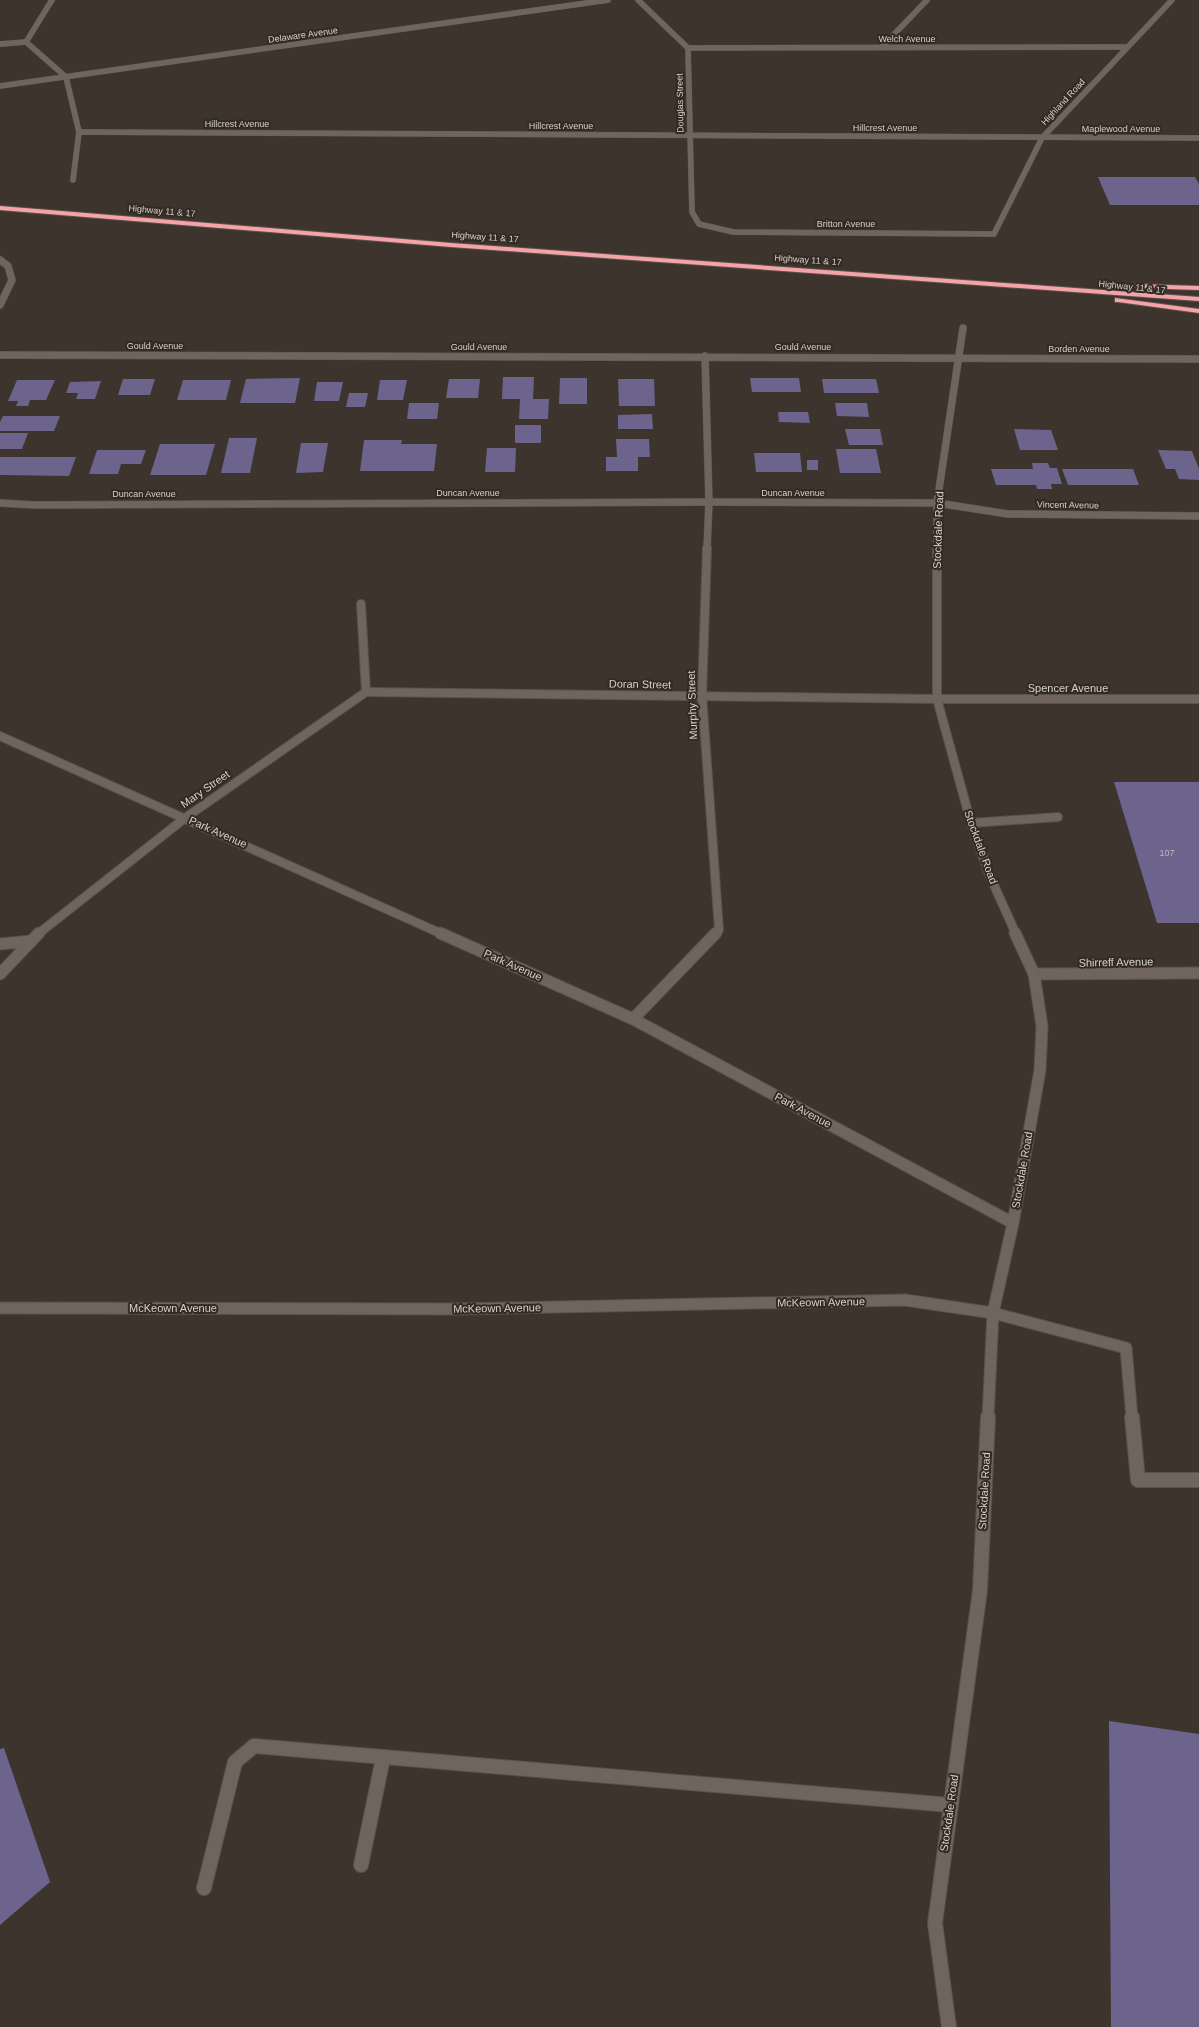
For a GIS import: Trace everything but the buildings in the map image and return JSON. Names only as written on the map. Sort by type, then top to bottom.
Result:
[{"type":"highway","name":"Highway 11 & 17","points":[[0,208],[459,245],[1199,299]]},
{"type":"highway","name":"Highway 11 & 17","points":[[968,281],[1199,303]]},
{"type":"highway","points":[[968,281],[1199,288]]},
{"type":"highway","points":[[968,281],[1199,311]]},
{"type":"street","points":[[26,42],[52,0]]},
{"type":"street","name":"Delaware Avenue","points":[[0,86],[608,0]]},
{"type":"street","points":[[638,0],[688,48]]},
{"type":"street","points":[[882,47],[927,0]]},
{"type":"street","name":"Highland Road","points":[[994,234],[1042,138],[1126,47],[1172,0]]},
{"type":"street","points":[[0,44],[26,42],[66,77],[79,132],[72,180]]},
{"type":"street","name":"Welch Avenue","points":[[688,48],[1126,47]]},
{"type":"street","name":"Douglas Street","points":[[688,48],[692,212],[699,224]]},
{"type":"street","name":"Hillcrest Avenue","points":[[79,132],[1042,138]]},
{"type":"street","name":"Maplewood Avenue","points":[[1042,138],[1199,138]]},
{"type":"street","name":"Britton Avenue","points":[[699,224],[733,232],[994,234]]},
{"type":"street","points":[[0,260],[8,266],[12,280],[0,306]]},
{"type":"street","name":"Stockdale Road","points":[[949,2027],[935,1923],[980,1590],[992,1312],[1013,1223],[1040,1070],[1042,1026],[1034,974],[989,874],[970,823],[937,699],[937,503],[963,328]]},
{"type":"street","name":"Gould Avenue","points":[[0,355],[959,357]]},
{"type":"street","name":"Murphy Street","points":[[634,1019],[719,930],[702,695],[709,502],[705,356]]},
{"type":"street","name":"Borden Avenue","points":[[959,357],[1199,359]]},
{"type":"street","name":"Duncan Avenue","points":[[0,503],[35,505],[709,502],[937,503]]},
{"type":"street","name":"Vincent Avenue","points":[[937,503],[1008,514],[1199,516]]},
{"type":"street","points":[[361,604],[366,692]]},
{"type":"street","name":"Doran Street","points":[[366,692],[937,699]]},
{"type":"street","name":"Mary Street","points":[[0,974],[39,933],[185,818],[366,692]]},
{"type":"street","name":"Spencer Avenue","points":[[937,699],[1199,699]]},
{"type":"street","name":"Park Avenue","points":[[0,736],[634,1019],[1013,1223]]},
{"type":"street","points":[[970,823],[1058,817]]},
{"type":"street","points":[[0,944],[31,941]]},
{"type":"street","name":"Shirreff Avenue","points":[[1034,974],[1199,973]]},
{"type":"street","name":"McKeown Avenue","points":[[0,1308],[459,1309],[905,1300],[992,1312],[1126,1348],[1138,1480],[1199,1480]]},
{"type":"street","points":[[204,1888],[235,1762],[254,1746],[950,1805]]},
{"type":"street","points":[[361,1865],[383,1758]]}]
